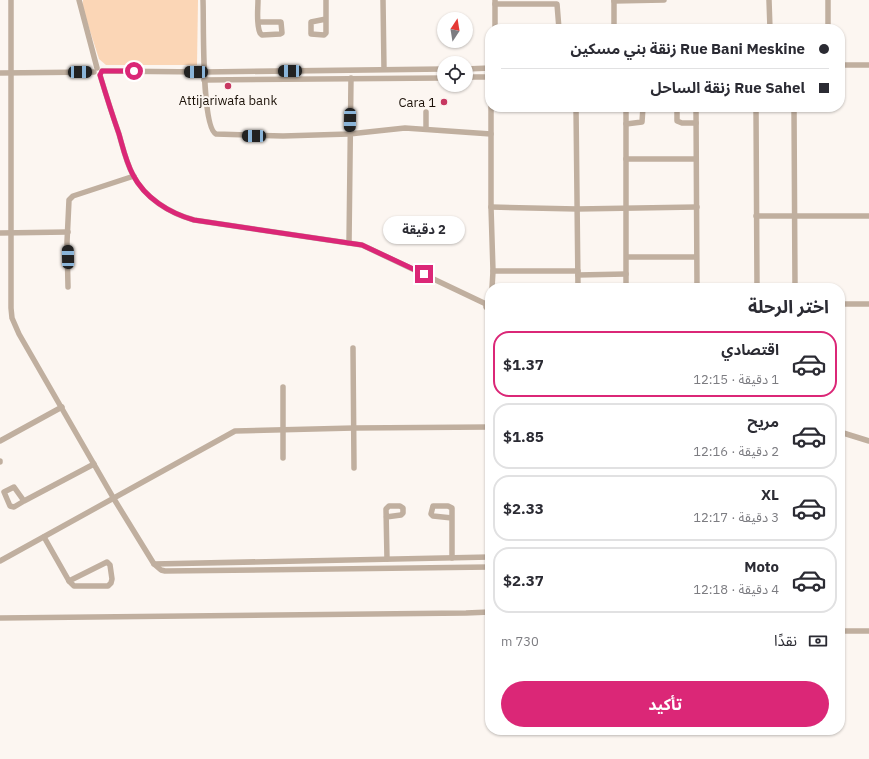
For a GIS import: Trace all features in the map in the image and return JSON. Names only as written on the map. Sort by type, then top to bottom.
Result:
[{"type":"street","points":[[10,0],[12,318],[19,334],[114,499],[154,564],[161,570],[165,571],[485,567]]},
{"type":"street","points":[[79,0],[98,71],[128,162],[134,176],[153,199],[183,217],[368,247],[485,302]]},
{"type":"street","points":[[203,0],[204,80],[210,126],[213,133],[283,136],[349,134],[405,128],[491,134]]},
{"type":"street","points":[[258,0],[258,22]]},
{"type":"street","points":[[326,0],[326,19]]},
{"type":"street","points":[[383,0],[384,69]]},
{"type":"street","points":[[614,24],[614,0],[664,0]]},
{"type":"street","points":[[769,0],[770,24]]},
{"type":"street","points":[[828,0],[828,24]]},
{"type":"street","points":[[495,24],[495,2],[556,4],[558,6],[559,24]]},
{"type":"street","points":[[845,65],[869,65]]},
{"type":"street","points":[[473,69],[485,68]]},
{"type":"street","points":[[0,73],[437,69]]},
{"type":"street","points":[[473,77],[485,77]]},
{"type":"street","points":[[349,243],[349,134],[351,78]]},
{"type":"street","points":[[204,80],[437,78]]},
{"type":"street","points":[[426,112],[426,129]]},
{"type":"street","points":[[491,112],[492,283]]},
{"type":"street","points":[[576,112],[578,283]]},
{"type":"street","points":[[626,112],[626,283]]},
{"type":"street","points":[[626,124],[642,122],[643,112]]},
{"type":"street","points":[[677,112],[677,121],[682,123],[696,123]]},
{"type":"street","points":[[696,112],[697,283]]},
{"type":"street","points":[[756,112],[757,283]]},
{"type":"street","points":[[794,112],[795,283]]},
{"type":"street","points":[[626,159],[696,159]]},
{"type":"street","points":[[68,287],[68,203],[70,198],[134,176]]},
{"type":"street","points":[[491,207],[577,209],[697,207]]},
{"type":"street","points":[[756,216],[869,216]]},
{"type":"street","points":[[0,233],[68,232]]},
{"type":"street","points":[[627,257],[696,256]]},
{"type":"street","points":[[493,271],[626,274]]},
{"type":"street","points":[[845,304],[869,304]]},
{"type":"street","points":[[353,348],[354,468]]},
{"type":"street","points":[[283,387],[283,458]]},
{"type":"street","points":[[0,441],[62,407]]},
{"type":"street","points":[[0,561],[232,433],[239,431],[485,427]]},
{"type":"street","points":[[845,434],[869,441]]},
{"type":"street","points":[[24,501],[94,464]]},
{"type":"street","points":[[386,517],[387,559]]},
{"type":"street","points":[[452,518],[452,558]]},
{"type":"street","points":[[44,537],[69,581],[74,586],[108,586],[112,581],[110,565],[108,563],[104,563],[69,581]]},
{"type":"street","points":[[154,564],[485,557]]},
{"type":"street","points":[[359,568],[360,559]]},
{"type":"street","points":[[0,618],[485,612]]},
{"type":"street","points":[[845,631],[869,631]]},
{"type":"shaded area","points":[[83,0],[198,0],[197,65],[106,65],[99,59],[82,6]]},
{"type":"place","name":"Attijariwafa bank","points":[[228,86]]},
{"type":"place","name":"Cara 1","points":[[444,102]]},
{"type":"route","points":[[134,71],[102,71],[100,75],[130,169],[147,193],[160,204],[174,213],[194,220],[362,245],[424,274]]}]
